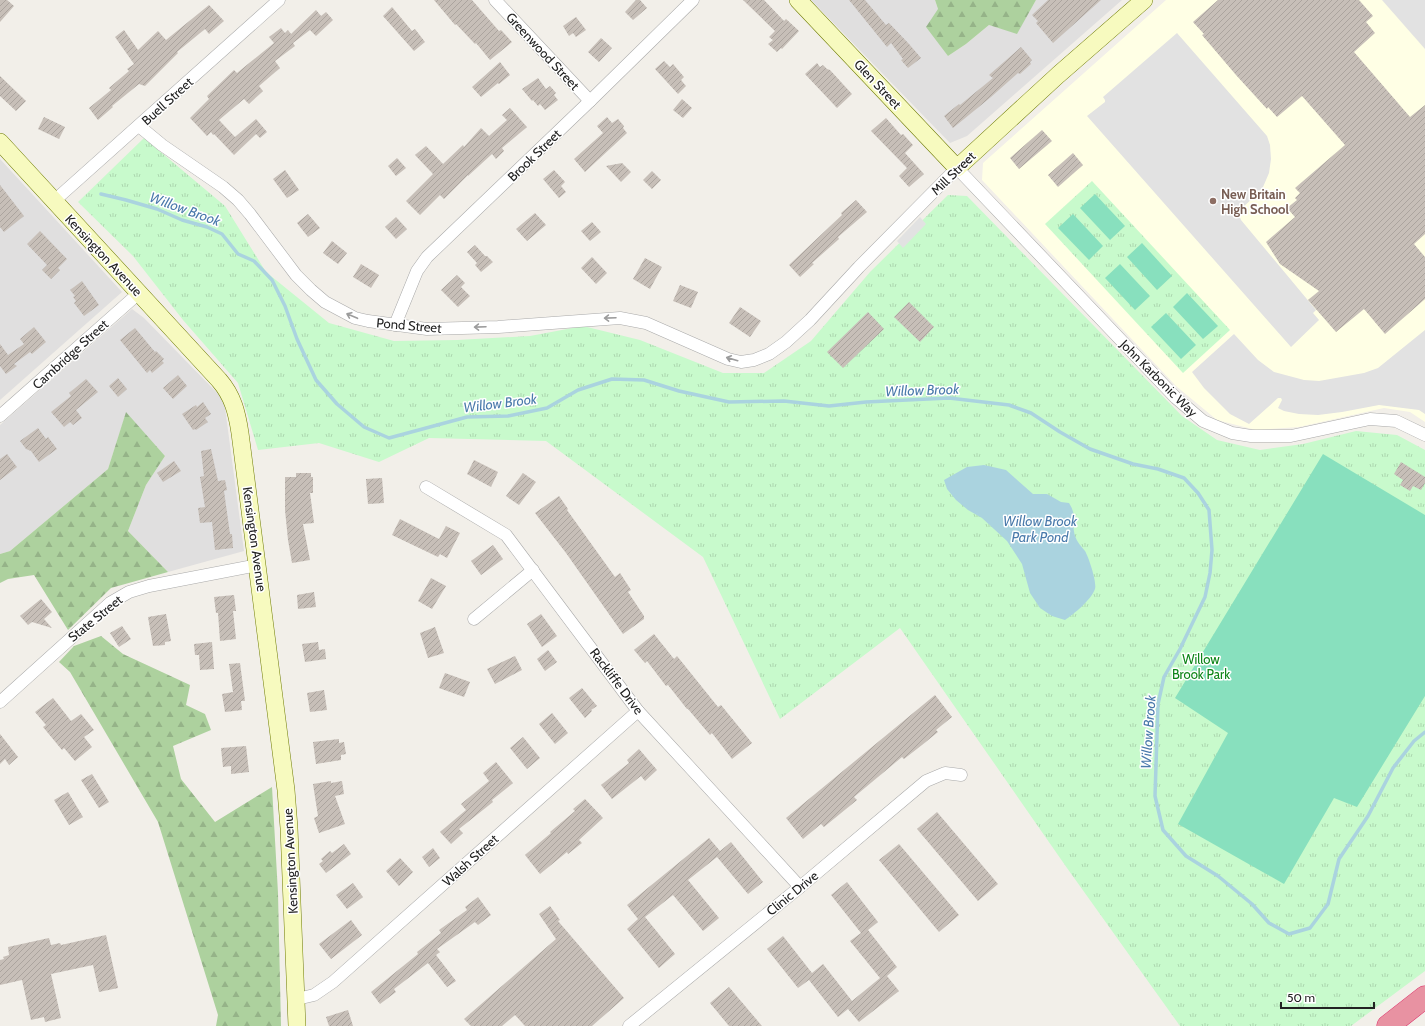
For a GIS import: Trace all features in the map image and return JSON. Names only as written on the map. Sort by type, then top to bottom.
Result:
[{"type":"highway","points":[[1388,1026],[1425,997]]},
{"type":"main road","name":"Glen Street","points":[[798,0],[957,168]]},
{"type":"main road","name":"Mill Street","points":[[957,168],[1058,75],[1144,0]]},
{"type":"main road","name":"Kensington Avenue","points":[[0,142],[220,380],[233,402],[239,425],[286,790],[290,836],[297,1026]]},
{"type":"street","name":"Buell Street","points":[[54,201],[279,0]]},
{"type":"street","name":"Greenwood Street","points":[[496,0],[590,101]]},
{"type":"street","name":"Brook Street","points":[[395,325],[417,271],[427,257],[693,0]]},
{"type":"street","name":"Pond Street","points":[[139,126],[162,145],[238,200],[296,275],[310,290],[325,302],[355,318],[427,329],[620,318],[646,323],[728,359],[741,362],[754,360],[769,354]]},
{"type":"street","name":"Mill Street","points":[[769,354],[786,342],[810,320],[859,267],[957,168]]},
{"type":"street","name":"John Karbonic Way","points":[[957,168],[1176,398],[1203,421],[1232,433],[1251,436],[1291,436],[1370,419],[1396,422],[1425,435]]},
{"type":"street","name":"Cambridge Street","points":[[0,416],[139,292]]},
{"type":"street","name":"Rackliffe Drive","points":[[426,488],[506,535],[638,711],[800,887]]},
{"type":"street","name":"State Street","points":[[0,702],[110,603],[129,592],[149,586],[258,566]]},
{"type":"street","points":[[474,619],[533,570]]},
{"type":"street","name":"Walsh Street","points":[[297,999],[314,995],[333,982],[638,711]]},
{"type":"street","name":"Clinic Drive","points":[[630,1026],[800,887],[926,781],[945,773],[961,775]]},
{"type":"shaded area","points":[[811,0],[935,0],[948,56],[966,44],[989,25],[1017,33],[1036,0],[1122,0],[967,136],[950,143]]},
{"type":"shaded area","name":"New Britain High School","points":[[1166,0],[1425,0],[1425,422],[1410,412],[1384,408],[1299,427],[1256,430],[1217,420],[1176,386],[982,180],[983,163]]},
{"type":"shaded area","points":[[1382,0],[1425,0],[1425,49]]},
{"type":"shaded area","points":[[1177,33],[1267,136],[1270,145],[1271,159],[1269,173],[1263,187],[1241,209],[1239,215],[1241,220],[1316,310],[1313,313],[1319,320],[1291,347],[1087,116],[1105,102],[1103,97]]},
{"type":"shaded area","points":[[0,159],[122,292],[0,400]]},
{"type":"shaded area","points":[[920,217],[926,224],[903,248],[897,241]]},
{"type":"shaded area","points":[[132,309],[144,318],[224,400],[244,551],[168,572],[128,531],[146,485],[165,456],[126,413],[108,469],[10,551],[0,554],[0,425]]},
{"type":"shaded area","points":[[1425,330],[1425,414],[1419,410],[1379,405],[1318,415],[1299,414],[1284,411],[1278,408],[1282,400],[1281,398],[1278,398],[1249,424],[1230,414],[1204,388],[1192,372],[1234,334],[1258,360],[1274,372],[1304,380],[1319,381],[1364,373],[1378,368]]},
{"type":"green space","points":[[935,0],[1036,0],[1017,34],[989,25],[966,44],[948,56],[926,27],[938,9]]},
{"type":"green space","name":"Willow Brook Park","points":[[144,138],[225,206],[266,272],[329,323],[394,341],[457,340],[530,336],[583,326],[640,340],[723,373],[764,373],[811,341],[870,272],[948,195],[967,196],[1182,416],[1217,440],[1260,450],[1303,444],[1356,431],[1397,435],[1425,450],[1425,971],[1351,1026],[1180,1026],[1067,868],[900,628],[780,719],[703,557],[546,441],[429,438],[379,462],[319,443],[258,450],[238,383],[183,320],[133,256],[78,202]]},
{"type":"green space","points":[[1092,181],[1230,330],[1183,373],[1045,224]]},
{"type":"green space","points":[[1095,194],[1125,226],[1110,240],[1080,208]]},
{"type":"green space","points":[[1073,214],[1103,246],[1089,260],[1058,228]]},
{"type":"green space","points":[[1142,243],[1172,276],[1157,290],[1127,257]]},
{"type":"green space","points":[[1120,264],[1150,296],[1135,310],[1105,278]]},
{"type":"green space","points":[[1187,293],[1218,326],[1203,339],[1173,307]]},
{"type":"green space","points":[[1166,313],[1196,345],[1181,359],[1151,327]]},
{"type":"green space","points":[[126,412],[165,456],[146,485],[128,531],[168,572],[111,588],[68,630],[34,575],[8,579],[0,583],[0,554],[10,551],[108,469]]},
{"type":"green space","points":[[1323,454],[1425,515],[1425,696],[1357,807],[1334,798],[1284,884],[1178,824],[1228,733],[1175,698]]},
{"type":"green space","points":[[101,636],[123,654],[190,685],[186,705],[205,714],[211,730],[173,746],[181,779],[215,822],[272,787],[278,893],[281,1026],[216,1026],[218,1015],[158,822],[70,672],[59,662],[74,646]]},
{"type":"water","name":"Willow Brook Park Pond","points":[[984,465],[1006,470],[1033,494],[1047,494],[1061,502],[1069,503],[1072,508],[1075,536],[1089,559],[1094,576],[1095,589],[1086,602],[1065,620],[1052,616],[1040,608],[1030,593],[1022,564],[1007,541],[982,518],[968,510],[956,500],[947,489],[944,480],[967,467]]},
{"type":"building","points":[[0,0],[7,0],[14,6],[0,22]]},
{"type":"building","points":[[434,0],[472,0],[499,31],[501,30],[512,42],[490,60],[476,43],[475,44],[456,24],[455,25]]},
{"type":"building","points":[[636,0],[640,0],[647,8],[633,20],[625,12]]},
{"type":"building","points":[[743,0],[764,0],[784,21],[786,19],[799,31],[782,49],[781,48],[777,52],[768,44],[773,40],[769,37],[775,31]]},
{"type":"building","points":[[849,0],[865,0],[886,25],[889,23],[921,58],[908,68],[901,60],[903,59],[891,43],[887,47]]},
{"type":"building","points":[[1048,0],[1101,0],[1053,43],[1036,23],[1038,21],[1032,15]]},
{"type":"building","points":[[1218,0],[1359,0],[1373,16],[1366,22],[1375,33],[1354,52],[1410,117],[1425,105],[1425,234],[1414,244],[1425,257],[1425,299],[1385,334],[1364,309],[1336,332],[1308,300],[1319,291],[1280,264],[1266,242],[1295,217],[1287,208],[1297,200],[1295,198],[1300,193],[1295,188],[1345,145],[1302,96],[1277,117],[1268,107],[1267,109],[1236,75],[1202,35],[1204,34],[1193,22]]},
{"type":"building","points":[[209,5],[224,21],[209,34],[205,29],[177,52],[178,53],[145,86],[139,84],[112,106],[113,107],[98,120],[89,108],[111,90],[109,88],[129,71],[127,69],[134,64],[115,37],[124,30],[138,50],[158,31],[166,40]]},
{"type":"building","points":[[392,7],[412,31],[415,29],[425,42],[414,51],[383,16]]},
{"type":"building","points":[[316,10],[321,16],[326,12],[333,20],[316,36],[310,30],[293,43],[295,46],[275,61],[280,68],[259,86],[263,91],[249,104],[244,99],[219,120],[235,137],[256,119],[267,132],[260,138],[256,134],[234,155],[214,134],[213,135],[211,132],[207,136],[190,118],[209,99],[207,96],[234,70],[237,73],[274,43],[269,37],[281,28],[285,33],[288,30],[291,34]]},
{"type":"building","points":[[576,17],[586,30],[576,37],[573,33],[569,36],[563,26]]},
{"type":"building","points":[[601,38],[612,48],[599,62],[588,52]]},
{"type":"building","points":[[1021,47],[1032,60],[1030,62],[1031,64],[1020,74],[1018,73],[953,128],[944,116],[993,78],[989,75]]},
{"type":"building","points":[[664,61],[670,67],[673,64],[684,77],[681,80],[686,86],[678,94],[655,69]]},
{"type":"building","points":[[500,62],[510,75],[481,97],[472,87]]},
{"type":"building","points":[[817,63],[820,67],[823,65],[830,70],[852,94],[837,108],[805,74]]},
{"type":"building","points":[[0,76],[26,101],[16,111],[0,96]]},
{"type":"building","points":[[538,78],[546,89],[550,86],[556,93],[554,95],[558,100],[545,110],[540,104],[538,106],[533,100],[532,101],[522,89]]},
{"type":"building","points":[[682,99],[692,108],[683,118],[673,110]]},
{"type":"building","points":[[510,108],[527,127],[502,148],[504,151],[496,159],[492,154],[444,199],[440,195],[420,215],[406,201],[433,174],[415,155],[426,146],[443,164],[463,145],[464,147],[481,128],[489,136],[507,120],[502,115]]},
{"type":"building","points":[[44,117],[65,127],[59,139],[38,129]]},
{"type":"building","points":[[607,117],[612,123],[618,119],[624,126],[623,128],[627,133],[585,172],[574,159],[603,133],[597,126]]},
{"type":"building","points":[[886,118],[901,135],[903,134],[913,145],[905,153],[924,174],[909,187],[899,176],[907,168],[871,131]]},
{"type":"building","points":[[1042,130],[1052,141],[1019,169],[1010,158]]},
{"type":"building","points":[[1073,153],[1083,165],[1058,187],[1048,175]]},
{"type":"building","points":[[397,158],[406,168],[396,176],[388,166]]},
{"type":"building","points":[[622,163],[631,172],[621,182],[606,166]]},
{"type":"building","points":[[285,170],[299,190],[287,198],[273,179]]},
{"type":"building","points":[[554,170],[565,182],[561,186],[566,192],[559,198],[543,179]]},
{"type":"building","points":[[652,171],[661,180],[652,189],[643,180]]},
{"type":"building","points":[[0,185],[24,216],[4,232],[0,227]]},
{"type":"building","points":[[856,200],[867,212],[838,237],[839,239],[812,263],[814,264],[800,277],[789,265]]},
{"type":"building","points":[[535,213],[546,225],[527,241],[516,229]]},
{"type":"building","points":[[308,214],[320,228],[308,237],[297,223]]},
{"type":"building","points":[[396,217],[407,229],[396,239],[385,227]]},
{"type":"building","points":[[592,222],[601,232],[590,241],[581,231]]},
{"type":"building","points":[[40,231],[67,259],[58,268],[60,270],[51,279],[42,270],[47,265],[27,244]]},
{"type":"building","points":[[332,241],[347,253],[338,264],[323,253]]},
{"type":"building","points":[[475,245],[493,262],[481,272],[475,265],[477,263],[467,252]]},
{"type":"building","points":[[592,257],[607,273],[596,284],[581,268]]},
{"type":"building","points":[[645,258],[662,267],[650,289],[633,279]]},
{"type":"building","points":[[361,264],[379,275],[371,288],[353,277]]},
{"type":"building","points":[[457,275],[465,283],[461,287],[470,296],[458,307],[441,290]]},
{"type":"building","points":[[82,281],[99,305],[84,316],[74,303],[76,301],[73,297],[75,296],[70,290]]},
{"type":"building","points":[[680,285],[698,292],[691,308],[673,301]]},
{"type":"building","points":[[909,302],[934,327],[920,342],[894,317]]},
{"type":"building","points":[[740,307],[761,321],[750,337],[729,323]]},
{"type":"building","points":[[868,312],[884,329],[843,368],[827,352]]},
{"type":"building","points":[[34,327],[46,342],[32,354],[30,352],[14,364],[17,366],[6,374],[0,366],[0,344],[8,355],[24,344],[20,339]]},
{"type":"building","points":[[135,328],[155,352],[156,351],[164,359],[162,361],[164,363],[152,373],[150,370],[147,373],[120,340]]},
{"type":"building","points":[[178,375],[187,386],[173,399],[163,388]]},
{"type":"building","points":[[118,378],[127,389],[118,397],[109,386]]},
{"type":"building","points":[[86,379],[98,392],[76,410],[82,418],[73,425],[70,422],[64,427],[51,412],[71,396],[69,393]]},
{"type":"building","points":[[203,402],[211,414],[205,418],[208,422],[196,430],[193,430],[182,414],[196,405],[197,407]]},
{"type":"building","points":[[38,428],[46,439],[48,437],[57,449],[39,462],[31,451],[26,449],[20,441]]},
{"type":"building","points":[[211,449],[218,481],[225,480],[227,490],[224,491],[233,548],[215,550],[212,522],[200,523],[198,508],[205,507],[200,477],[204,476],[201,451]]},
{"type":"building","points":[[7,454],[17,467],[0,480],[0,459]]},
{"type":"building","points":[[474,460],[498,472],[491,487],[467,474]]},
{"type":"building","points":[[174,461],[181,471],[163,482],[157,473]]},
{"type":"building","points":[[1401,462],[1425,477],[1425,483],[1421,490],[1413,486],[1410,491],[1400,485],[1403,480],[1394,474]]},
{"type":"building","points":[[296,473],[311,473],[311,477],[313,477],[313,493],[310,493],[314,523],[303,524],[310,560],[292,563],[285,510],[285,477],[296,477]]},
{"type":"building","points":[[523,473],[536,482],[519,505],[506,496]]},
{"type":"building","points":[[382,478],[384,503],[368,504],[366,479]]},
{"type":"building","points":[[559,496],[568,509],[567,510],[615,577],[620,573],[631,590],[628,592],[644,616],[644,619],[623,634],[566,553],[535,513]]},
{"type":"building","points":[[400,519],[439,539],[446,526],[460,533],[447,558],[440,554],[438,557],[392,535]]},
{"type":"building","points":[[493,545],[503,559],[481,575],[471,561]]},
{"type":"building","points":[[431,578],[446,586],[432,609],[418,601]]},
{"type":"building","points":[[314,592],[316,607],[298,609],[297,595]]},
{"type":"building","points":[[234,595],[236,611],[233,611],[236,639],[220,641],[218,613],[216,613],[214,597]]},
{"type":"building","points":[[41,599],[52,612],[44,619],[52,628],[32,622],[28,625],[20,616]]},
{"type":"building","points":[[166,614],[171,641],[165,642],[165,645],[153,646],[148,617]]},
{"type":"building","points":[[541,614],[557,636],[542,647],[527,624]]},
{"type":"building","points":[[122,626],[131,639],[119,647],[110,633]]},
{"type":"building","points":[[435,627],[444,653],[428,658],[420,633]]},
{"type":"building","points":[[654,634],[674,659],[677,656],[718,707],[721,705],[752,743],[732,759],[712,733],[710,735],[668,685],[666,686],[647,661],[645,663],[634,650]]},
{"type":"building","points":[[212,642],[214,669],[200,670],[199,655],[195,655],[194,644]]},
{"type":"building","points":[[318,642],[319,650],[325,649],[326,659],[305,662],[302,644]]},
{"type":"building","points":[[548,650],[557,662],[545,671],[537,659]]},
{"type":"building","points":[[515,656],[522,670],[495,684],[487,669]]},
{"type":"building","points":[[240,663],[245,701],[241,701],[242,710],[225,712],[222,694],[233,692],[229,664]]},
{"type":"building","points":[[445,673],[470,682],[464,697],[439,688]]},
{"type":"building","points":[[582,688],[597,706],[591,710],[592,711],[585,718],[569,698]]},
{"type":"building","points":[[324,690],[327,710],[310,712],[307,693]]},
{"type":"building","points":[[935,695],[952,717],[936,730],[938,732],[904,759],[902,757],[854,797],[857,800],[824,827],[821,824],[803,839],[786,818]]},
{"type":"building","points":[[53,698],[71,721],[81,714],[94,730],[84,737],[92,747],[75,761],[64,748],[62,750],[43,727],[46,725],[35,712]]},
{"type":"building","points":[[552,713],[568,733],[555,744],[539,724]]},
{"type":"building","points":[[0,734],[18,757],[9,765],[5,759],[0,764]]},
{"type":"building","points":[[523,737],[540,758],[527,769],[510,748]]},
{"type":"building","points":[[339,739],[339,743],[344,742],[346,754],[341,755],[341,760],[316,764],[313,742]]},
{"type":"building","points":[[246,746],[249,772],[231,774],[231,766],[223,767],[221,748]]},
{"type":"building","points":[[639,749],[657,770],[645,781],[641,776],[612,799],[601,785],[629,763],[627,760]]},
{"type":"building","points":[[496,762],[513,783],[492,800],[493,802],[459,829],[463,833],[451,844],[440,832],[466,810],[461,804],[489,781],[483,773]]},
{"type":"building","points":[[92,774],[109,802],[99,808],[81,780]]},
{"type":"building","points":[[331,781],[331,783],[342,781],[344,794],[335,796],[345,824],[319,833],[314,818],[318,816],[313,784]]},
{"type":"building","points":[[68,792],[83,817],[69,825],[54,800]]},
{"type":"building","points":[[585,799],[603,818],[579,840],[582,843],[568,854],[567,852],[540,874],[525,855],[575,811],[573,809]]},
{"type":"building","points":[[937,812],[998,884],[978,901],[917,829]]},
{"type":"building","points":[[709,838],[720,851],[731,842],[763,882],[748,894],[717,857],[688,880],[719,918],[703,931],[673,895],[645,917],[675,954],[659,968],[627,929],[638,919],[627,905]]},
{"type":"building","points":[[344,844],[351,854],[326,873],[319,864],[323,861],[321,859],[330,851],[332,853]]},
{"type":"building","points":[[899,844],[959,915],[939,932],[879,860]]},
{"type":"building","points":[[433,848],[440,858],[429,867],[422,857]]},
{"type":"building","points":[[400,858],[413,872],[399,886],[386,871]]},
{"type":"building","points":[[847,882],[878,922],[868,930],[897,967],[887,976],[899,991],[859,1022],[848,1009],[838,1017],[809,980],[798,988],[767,949],[783,936],[812,973],[823,964],[852,1001],[880,978],[850,941],[861,933],[831,895]]},
{"type":"building","points":[[353,883],[363,897],[347,909],[336,895]]},
{"type":"building","points":[[478,897],[491,915],[478,925],[475,922],[437,949],[440,952],[436,955],[456,981],[447,987],[428,963],[394,989],[396,992],[380,1004],[371,992],[418,954],[417,952],[441,933],[439,930],[467,910],[465,907]]},
{"type":"building","points":[[550,906],[560,920],[558,921],[624,998],[592,1026],[525,1026],[515,1015],[502,1026],[471,1026],[464,1019],[556,939],[539,914]]},
{"type":"building","points":[[351,920],[362,935],[331,959],[319,944]]},
{"type":"building","points":[[106,935],[118,988],[99,992],[93,965],[51,974],[61,1018],[45,1022],[44,1017],[31,1020],[22,980],[0,985],[0,960],[9,955],[8,947],[49,938],[51,945],[60,943],[61,945]]},
{"type":"building","points":[[729,987],[762,1026],[729,1026],[710,1003]]},
{"type":"building","points":[[348,1010],[353,1026],[329,1026],[326,1017]]},
{"type":"waterway","name":"Willow Brook","points":[[101,194],[157,209],[182,220],[207,227],[222,234],[238,254],[254,261],[272,280],[285,306],[297,339],[316,380],[337,404],[364,427],[389,438],[467,417],[508,416],[547,408],[578,390],[612,379],[644,380],[679,391],[729,402],[784,401],[829,406],[866,402],[949,398],[1009,405],[1031,413],[1090,449],[1133,464],[1158,469],[1184,478],[1198,493],[1209,510],[1212,550],[1210,573],[1205,597],[1180,649],[1164,677],[1158,704],[1155,796],[1163,830],[1186,856],[1218,876],[1252,904],[1269,923],[1289,934],[1310,928],[1328,904],[1339,859],[1368,816],[1393,768],[1414,741],[1425,732]]},
{"type":"place","name":"New Britain High School","points":[[1213,201]]}]
